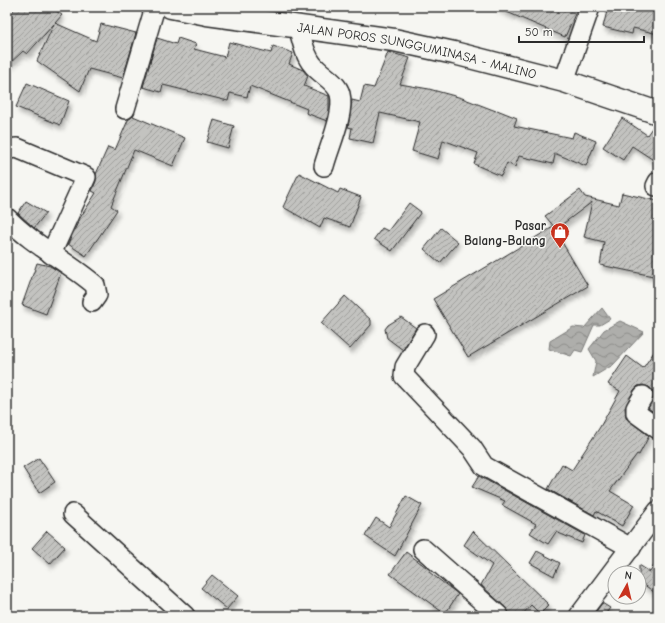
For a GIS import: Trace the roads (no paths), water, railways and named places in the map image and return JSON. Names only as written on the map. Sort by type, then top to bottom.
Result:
[{"type":"main road","name":"JALAN POROS SUNGGUMINASA - MALINO","points":[[171,7],[207,14],[394,40],[500,64],[564,81],[658,113]]},
{"type":"street","points":[[125,109],[155,7]]},
{"type":"street","points":[[564,81],[590,7]]},
{"type":"street","points":[[298,26],[309,60],[335,85],[340,92],[340,110],[324,166]]},
{"type":"street","points":[[7,149],[17,148],[86,177],[51,254]]},
{"type":"street","points":[[7,218],[51,254],[77,269],[95,284],[97,295],[92,302]]},
{"type":"street","points":[[425,334],[406,367],[404,376],[472,448],[480,462],[484,466],[631,548]]},
{"type":"street","points":[[643,396],[636,408],[636,413],[658,429]]},
{"type":"street","points":[[580,616],[658,511]]},
{"type":"street","points":[[73,514],[185,616]]},
{"type":"street","points":[[423,549],[499,616]]},
{"type":"water","points":[[602,308],[610,319],[600,325],[594,325],[582,352],[575,350],[571,356],[549,349],[550,341],[573,327],[584,328]]},
{"type":"water","points":[[620,321],[644,332],[613,365],[593,377],[596,361],[589,349],[604,330]]},
{"type":"place","name":"Pasar Balang-Balang","points":[[560,249]]}]
